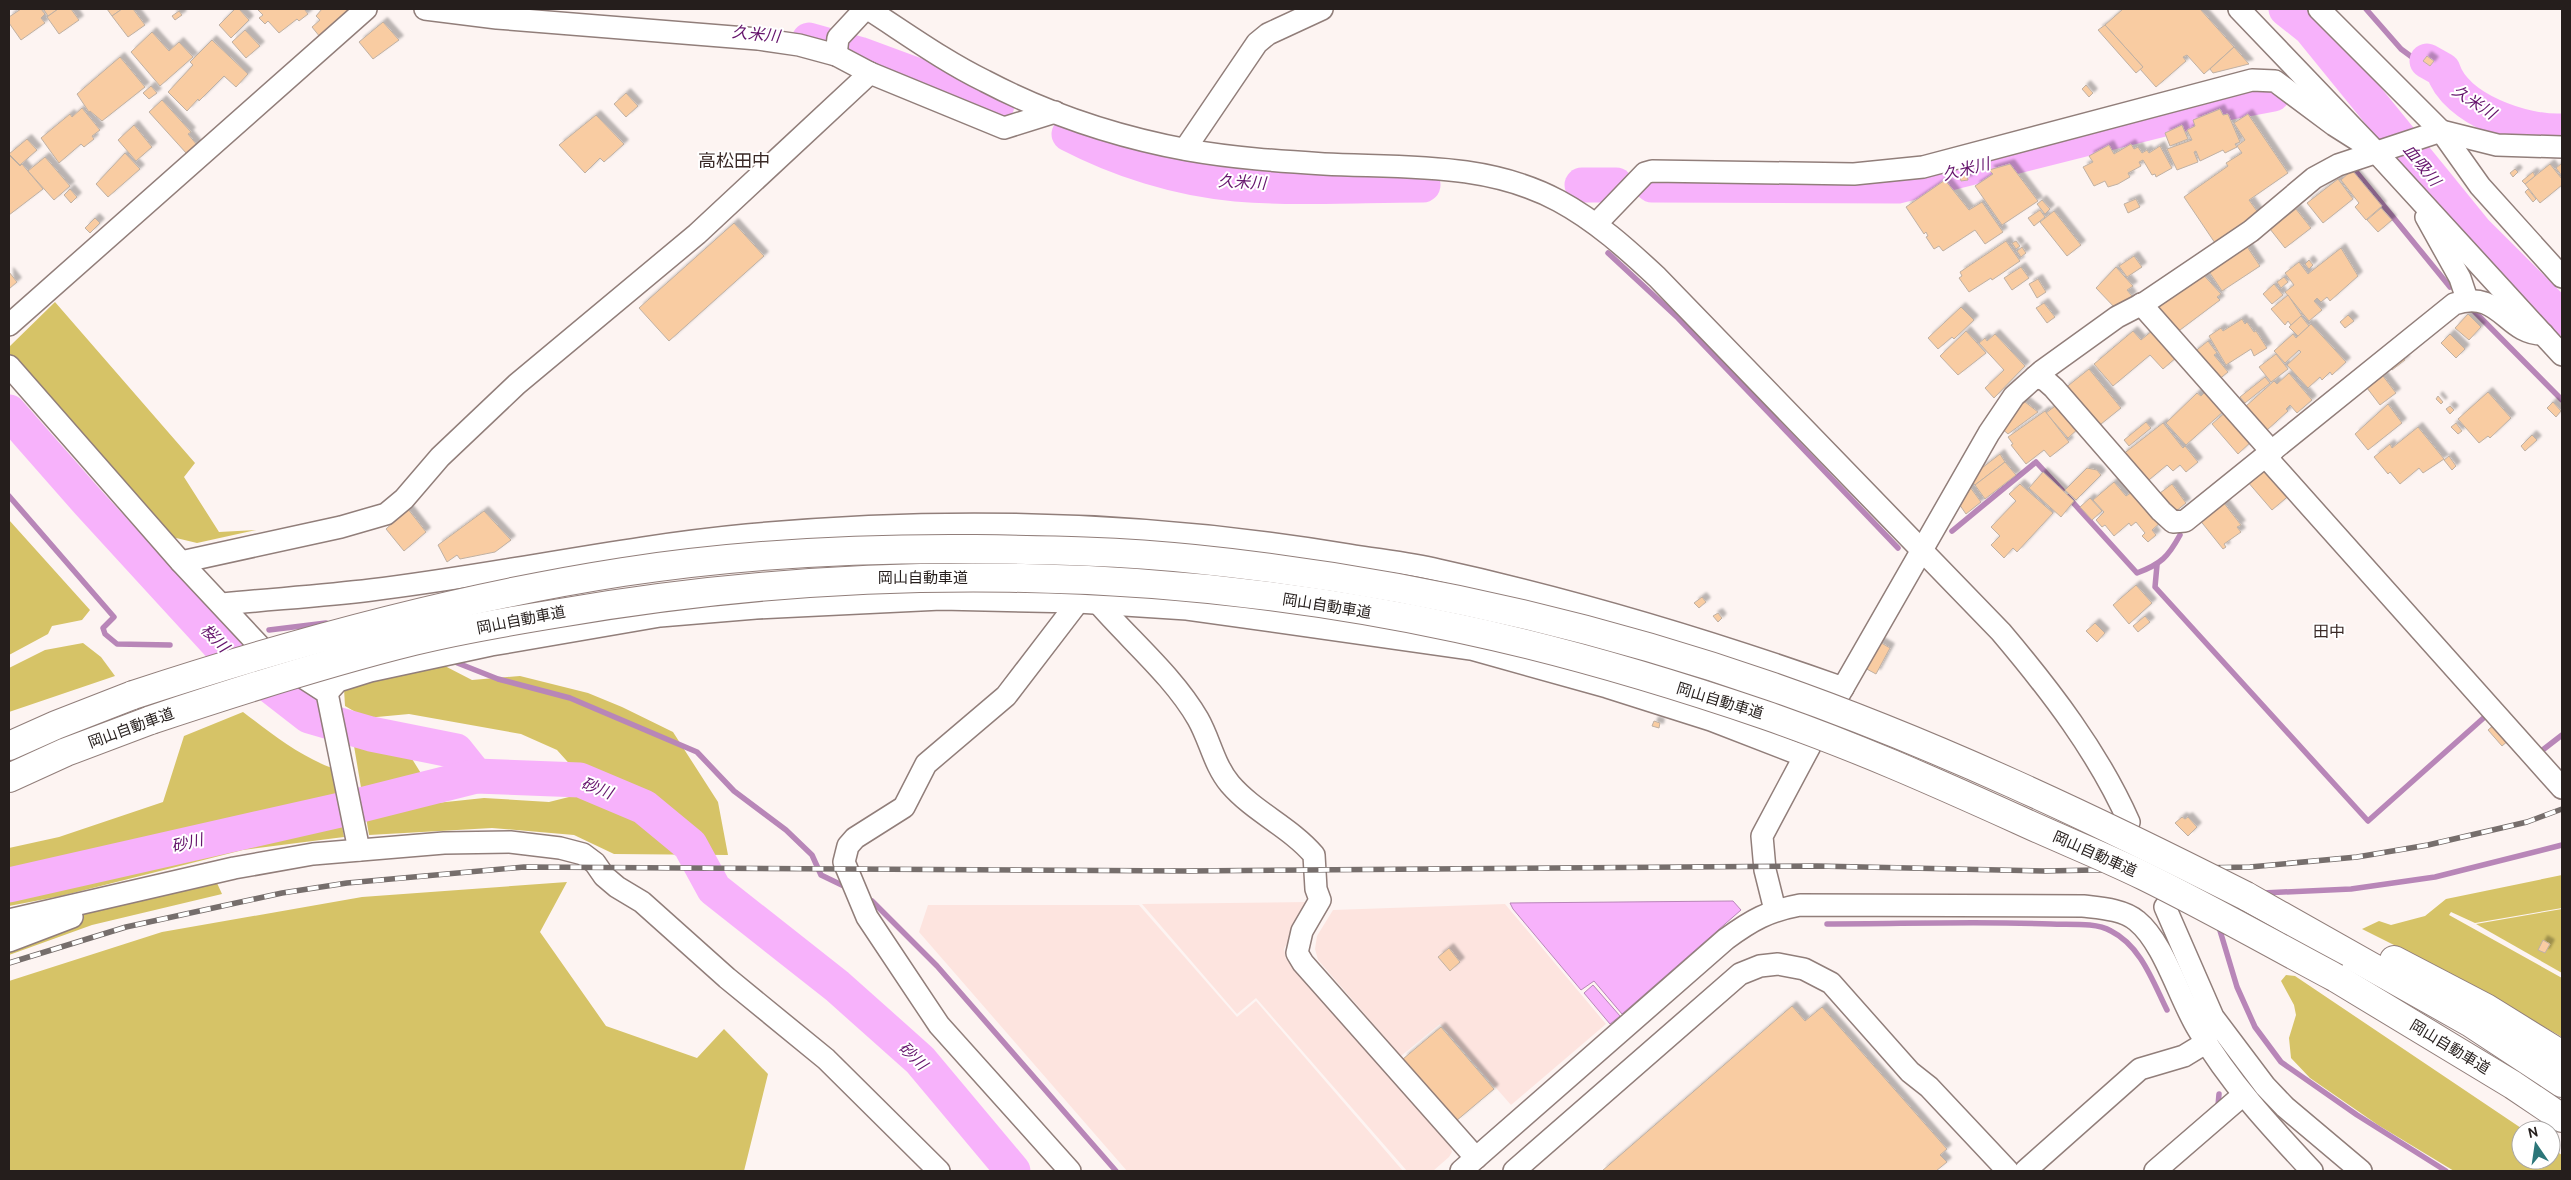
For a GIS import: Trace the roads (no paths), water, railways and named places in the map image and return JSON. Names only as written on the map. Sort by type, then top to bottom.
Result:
[{"type":"highway","name":"岡山自動車道","points":[[9,746],[56,725],[133,696],[314,638],[518,590],[626,572],[747,557],[886,548],[1030,550],[1190,558],[1333,577],[1465,600],[1608,636],[1774,687],[1928,747],[2098,821],[2246,896],[2361,951],[2562,1083]]},
{"type":"highway","name":"岡山自動車道","points":[[9,778],[66,752],[151,720],[327,664],[418,640],[632,600],[749,587],[888,577],[1031,578],[1189,588],[1329,605],[1459,628],[1602,665],[1766,715],[1917,774],[2144,876],[2336,978],[2513,1085],[2562,1118]]},
{"type":"highway","points":[[2361,951],[2438,981],[2562,1054]]},
{"type":"street","points":[[9,325],[366,9]]},
{"type":"street","points":[[425,9],[497,18],[758,39],[799,46],[837,48],[870,73],[1004,128],[1055,112]]},
{"type":"street","points":[[837,48],[867,9],[985,82],[1055,112],[1122,135],[1186,149],[1243,158],[1428,168],[1497,177],[1558,200],[1596,224],[1657,277],[2001,632],[2039,677],[2115,790],[2128,822]]},
{"type":"street","points":[[1186,149],[1257,43],[1268,34],[1322,9]]},
{"type":"street","points":[[2239,9],[2379,150],[2420,200],[2562,355]]},
{"type":"street","points":[[2319,9],[2434,133],[2562,277]]},
{"type":"street","points":[[181,562],[341,527],[386,514],[404,499],[440,457],[517,384],[697,234],[870,73]]},
{"type":"street","points":[[1596,224],[1645,173],[1652,171],[1854,174],[1923,167],[2252,80],[2275,80],[2334,125],[2379,150]]},
{"type":"street","points":[[1775,910],[1765,870],[1762,836],[1804,756],[1989,433],[2014,396],[2035,377],[2117,317],[2142,304],[2251,231],[2314,178],[2338,165],[2434,133],[2497,145],[2562,147]]},
{"type":"street","points":[[2420,200],[2428,225],[2460,278],[2467,299]]},
{"type":"street","points":[[2035,377],[2044,380],[2054,388],[2161,511],[2173,522],[2185,521],[2454,304],[2467,299],[2478,300],[2492,306],[2530,335],[2543,334]]},
{"type":"street","points":[[2142,304],[2269,455],[2562,788]]},
{"type":"street","points":[[9,366],[181,562],[268,655],[328,697]]},
{"type":"street","points":[[222,604],[372,590],[564,559],[746,535],[901,525],[1117,528],[1284,544],[1436,569],[1548,597],[1748,654],[1843,688]]},
{"type":"street","points":[[359,850],[328,697],[338,681],[370,671],[491,645],[660,616],[756,608],[941,599],[1088,603],[1187,609],[1471,649],[1608,687],[1702,717],[1804,756]]},
{"type":"street","points":[[1088,603],[1172,683],[1198,719],[1220,772],[1230,784],[1248,803],[1314,855],[1316,889],[1320,900],[1302,931],[1297,954],[1303,964],[1468,1165],[1726,939],[1754,919],[1775,910],[1800,906],[2082,906],[2111,910],[2135,919],[2152,935],[2194,1021],[2207,1042],[2243,1095],[2312,1171]]},
{"type":"street","points":[[1070,1171],[939,1024],[867,917],[844,862],[848,846],[855,838],[904,807],[926,764],[1006,696],[1088,603]]},
{"type":"street","points":[[9,920],[303,855],[444,843],[510,842],[560,848],[583,854],[595,863],[604,876],[617,887],[650,908],[727,978],[826,1059],[939,1171]]},
{"type":"street","points":[[9,941],[145,889]]},
{"type":"street","points":[[2165,907],[2213,1017],[2265,1086],[2285,1107],[2361,1171]]},
{"type":"street","points":[[1514,1171],[1740,974],[1760,966],[1778,964],[1804,969],[1831,982],[1910,1072],[1929,1087],[2008,1171]]},
{"type":"street","points":[[2025,1171],[2140,1070],[2184,1056],[2207,1042]]},
{"type":"street","points":[[2155,1171],[2243,1095]]},
{"type":"waterway","name":"血吸川","points":[[2286,9],[2310,28],[2475,231],[2562,318]]},
{"type":"waterway","points":[[2366,9],[2401,49],[2447,83]]},
{"type":"waterway","name":"久米川","points":[[809,40],[859,54],[997,105]]},
{"type":"waterway","name":"久米川","points":[[2427,61],[2443,70],[2450,84],[2461,96],[2493,116],[2529,128],[2562,131]]},
{"type":"waterway","name":"久米川","points":[[1652,185],[1898,186],[2231,102],[2273,94]]},
{"type":"waterway","name":"久米川","points":[[2267,95],[2273,97],[2284,96]]},
{"type":"waterway","name":"久米川","points":[[1069,134],[1129,160],[1192,178],[1236,184],[1283,186],[1423,185]]},
{"type":"waterway","points":[[2353,168],[2450,287]]},
{"type":"waterway","name":"久米川","points":[[1582,185],[1616,185]]},
{"type":"waterway","points":[[1608,253],[1678,318],[1898,548]]},
{"type":"waterway","points":[[2470,307],[2562,400]]},
{"type":"waterway","name":"桜川","points":[[9,412],[89,503],[221,647],[273,688],[309,716],[371,734],[456,751],[476,776]]},
{"type":"waterway","points":[[1952,531],[2036,462],[2062,490]]},
{"type":"waterway","points":[[9,496],[114,617],[103,628],[105,634],[117,644],[170,645]]},
{"type":"waterway","points":[[2068,497],[2137,573],[2163,559],[2172,549],[2180,535]]},
{"type":"waterway","points":[[2157,565],[2155,587],[2368,821],[2488,714]]},
{"type":"waterway","points":[[269,630],[326,623]]},
{"type":"waterway","points":[[455,662],[498,679],[570,698],[697,752],[734,791],[786,830],[812,855],[821,875],[848,888]]},
{"type":"waterway","points":[[2540,752],[2562,735]]},
{"type":"waterway","name":"砂川","points":[[9,885],[349,808],[476,776],[580,780],[644,807],[690,845],[714,889],[837,986],[920,1060],[1013,1171]]},
{"type":"waterway","points":[[2263,893],[2351,889],[2435,877],[2562,845]]},
{"type":"waterway","points":[[872,901],[937,966],[1116,1171]]},
{"type":"waterway","points":[[1827,924],[2082,924],[2105,928],[2121,938],[2138,955],[2167,1010]]},
{"type":"waterway","points":[[2218,924],[2237,987],[2255,1027],[2281,1062],[2357,1115],[2446,1171]]},
{"type":"waterway","points":[[2218,1106],[2219,1094]]},
{"type":"railway","points":[[9,963],[126,927],[282,893],[347,883],[524,867],[1187,871],[1817,866],[2044,871],[2250,867],[2357,857],[2428,845],[2527,822],[2562,809]]},
{"type":"district","name":"高松田中","points":[[734,161]]},
{"type":"district","name":"田中","points":[[2329,631]]}]
